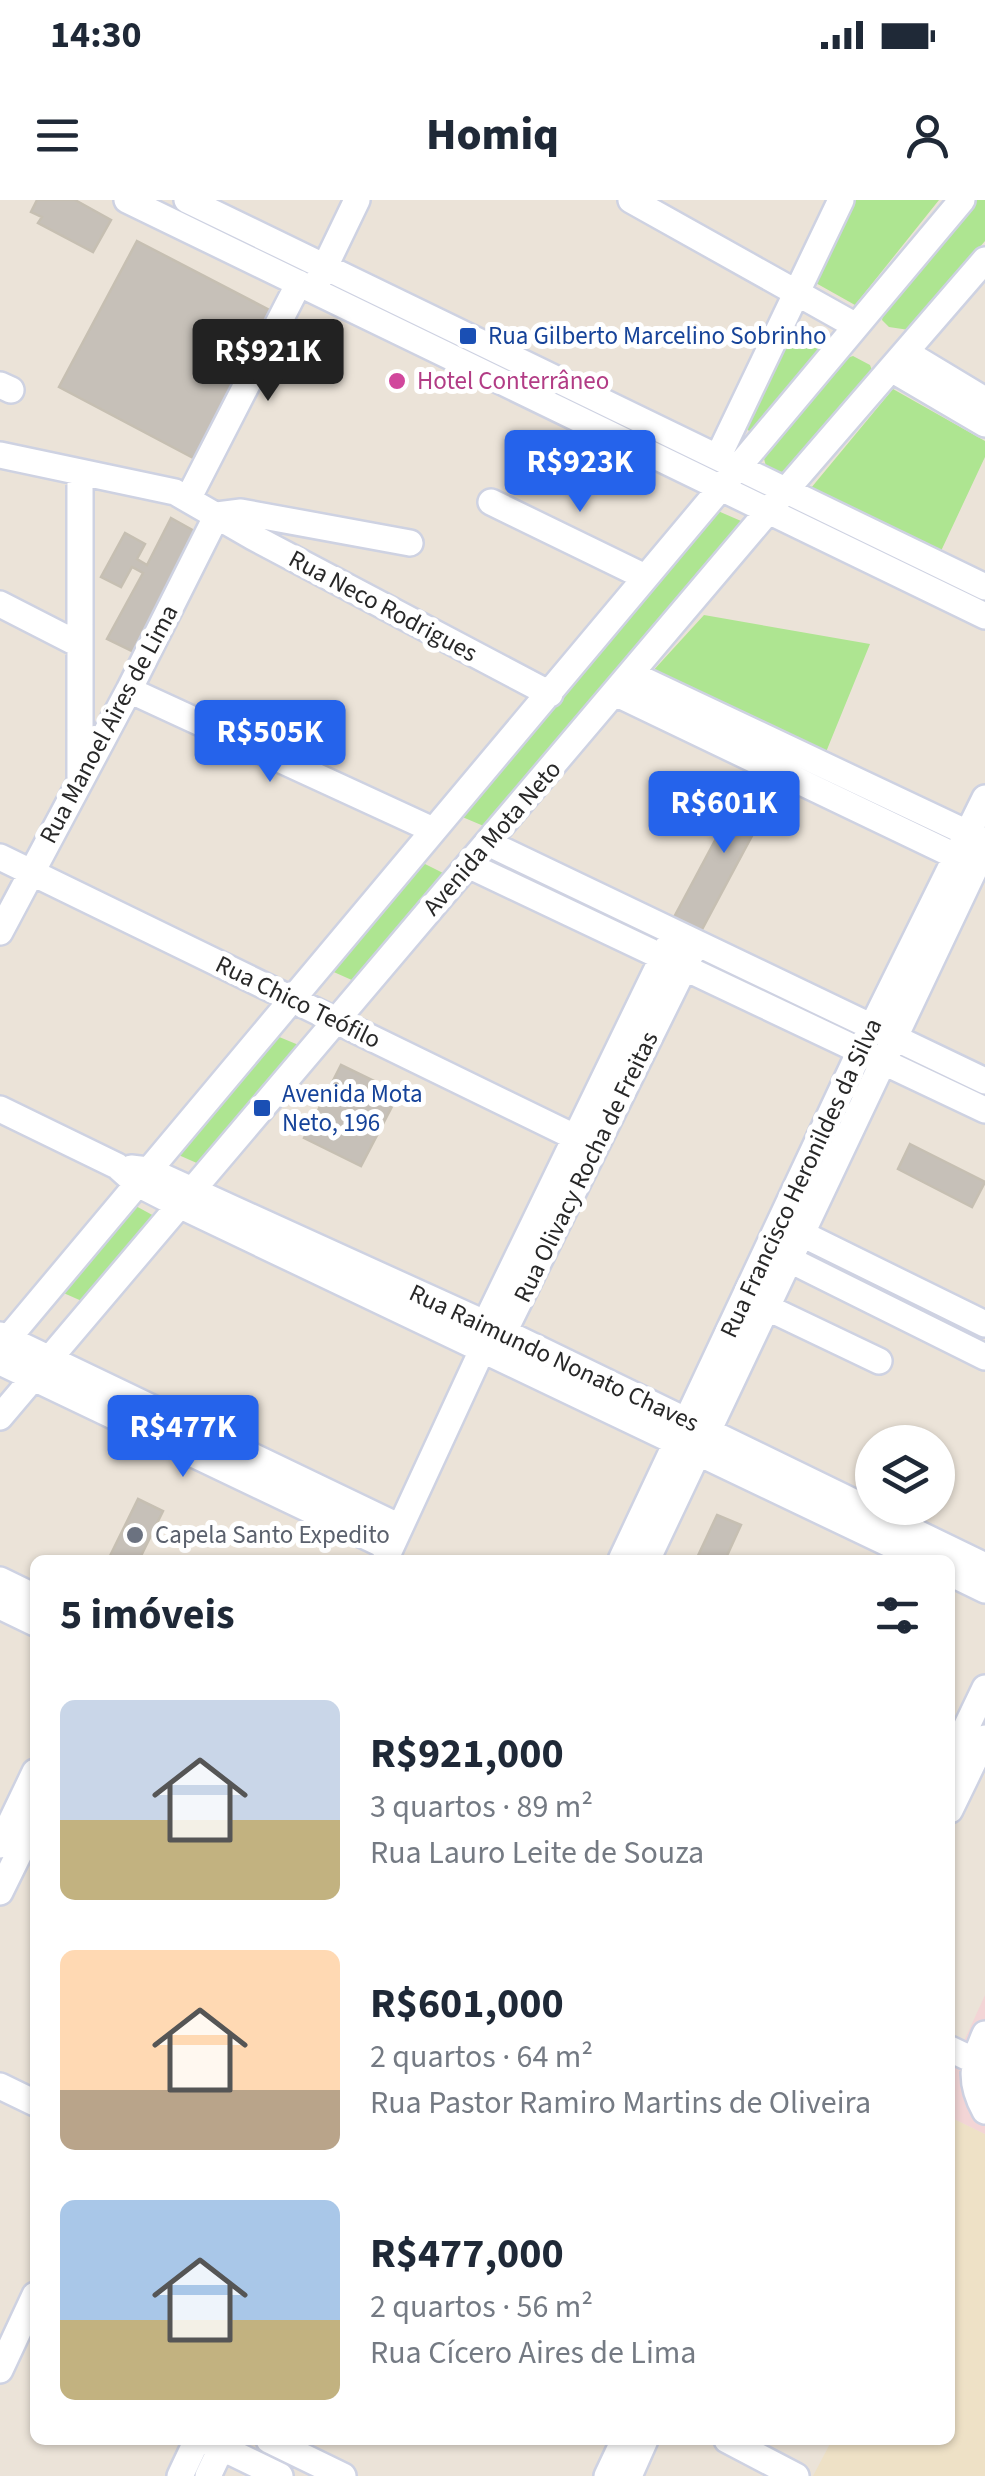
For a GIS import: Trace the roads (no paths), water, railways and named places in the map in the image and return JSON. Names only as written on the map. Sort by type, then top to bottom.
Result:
[{"type":"street","points":[[127,200],[720,488],[778,501],[985,587]]},
{"type":"street","points":[[188,499],[306,287],[325,266],[356,200]]},
{"type":"street","points":[[630,200],[856,326]]},
{"type":"street","points":[[727,462],[796,293],[840,200]]},
{"type":"street","name":"Avenida Mota Neto","points":[[2,1346],[133,1173],[291,999],[720,488],[727,462],[856,326],[962,200]]},
{"type":"street","points":[[196,233],[198,205],[727,462],[778,501],[985,616]]},
{"type":"street","name":"Avenida Mota Neto","points":[[0,1417],[985,260]]},
{"type":"street","points":[[900,361],[985,400]]},
{"type":"street","points":[[900,361],[985,424]]},
{"type":"street","name":"Rua Neco Rodrigues","points":[[0,455],[175,492],[253,538],[550,694]]},
{"type":"street","points":[[80,472],[80,782]]},
{"type":"street","points":[[490,502],[645,578]]},
{"type":"street","points":[[217,515],[241,512],[410,543]]},
{"type":"street","name":"Rua Manoel Aires de Lima","points":[[0,932],[217,515]]},
{"type":"street","points":[[0,604],[80,645]]},
{"type":"street","points":[[623,684],[976,852]]},
{"type":"street","points":[[129,690],[433,830]]},
{"type":"street","name":"Rua Francisco Heronildes da Silva","points":[[625,1555],[768,1308],[804,1235],[897,1038],[976,852],[985,798]]},
{"type":"street","points":[[488,843],[860,1052],[985,1110]]},
{"type":"street","name":"Rua Francisco Heronildes da Silva","points":[[650,1555],[693,1436],[780,1222],[872,1026],[976,852]]},
{"type":"street","name":"Rua Chico Teófilo","points":[[0,857],[586,1142]]},
{"type":"street","points":[[468,866],[872,1026],[985,1081]]},
{"type":"street","name":"Rua Olivacy Rocha de Freitas","points":[[392,1545],[680,951]]},
{"type":"street","name":"Rua Raimundo Nonato Chaves","points":[[0,1109],[345,1272],[491,1334],[693,1436],[913,1555]]},
{"type":"street","points":[[780,1222],[985,1324]]},
{"type":"street","points":[[768,1248],[985,1357]]},
{"type":"street","points":[[768,1308],[879,1361]]},
{"type":"street","points":[[2,1346],[392,1545]]},
{"type":"street","name":"Rua Raimundo Nonato Chaves","points":[[693,1436],[985,1566]]},
{"type":"street","points":[[955,1575],[985,1590]]},
{"type":"street","points":[[0,1580],[30,1595]]},
{"type":"street","points":[[0,1606],[30,1621]]},
{"type":"street","points":[[955,1751],[985,1688]]},
{"type":"street","points":[[955,1800],[985,1738]]},
{"type":"street","points":[[2,1834],[30,1781]]},
{"type":"street","points":[[0,1892],[30,1831]]},
{"type":"street","points":[[985,2034],[970,2055],[976,2094],[985,2111]]},
{"type":"street","points":[[0,2086],[30,2101]]},
{"type":"street","points":[[0,2370],[30,2307]]},
{"type":"street","points":[[180,2476],[209,2445]]},
{"type":"street","points":[[208,2476],[212,2445]]},
{"type":"street","points":[[218,2445],[280,2476]]},
{"type":"street","points":[[279,2445],[338,2475]]},
{"type":"street","points":[[607,2476],[622,2445]]},
{"type":"street","points":[[629,2476],[644,2445]]},
{"type":"street","points":[[737,2445],[796,2476]]},
{"type":"place","name":"Rua Gilberto Marcelino Sobrinho","points":[[468,336]]},
{"type":"place","name":"Hotel Conterrâneo","points":[[397,381]]},
{"type":"place","name":"Avenida Mota Neto, 196","points":[[262,1108]]},
{"type":"place","name":"Capela Santo Expedito","points":[[135,1535]]}]
